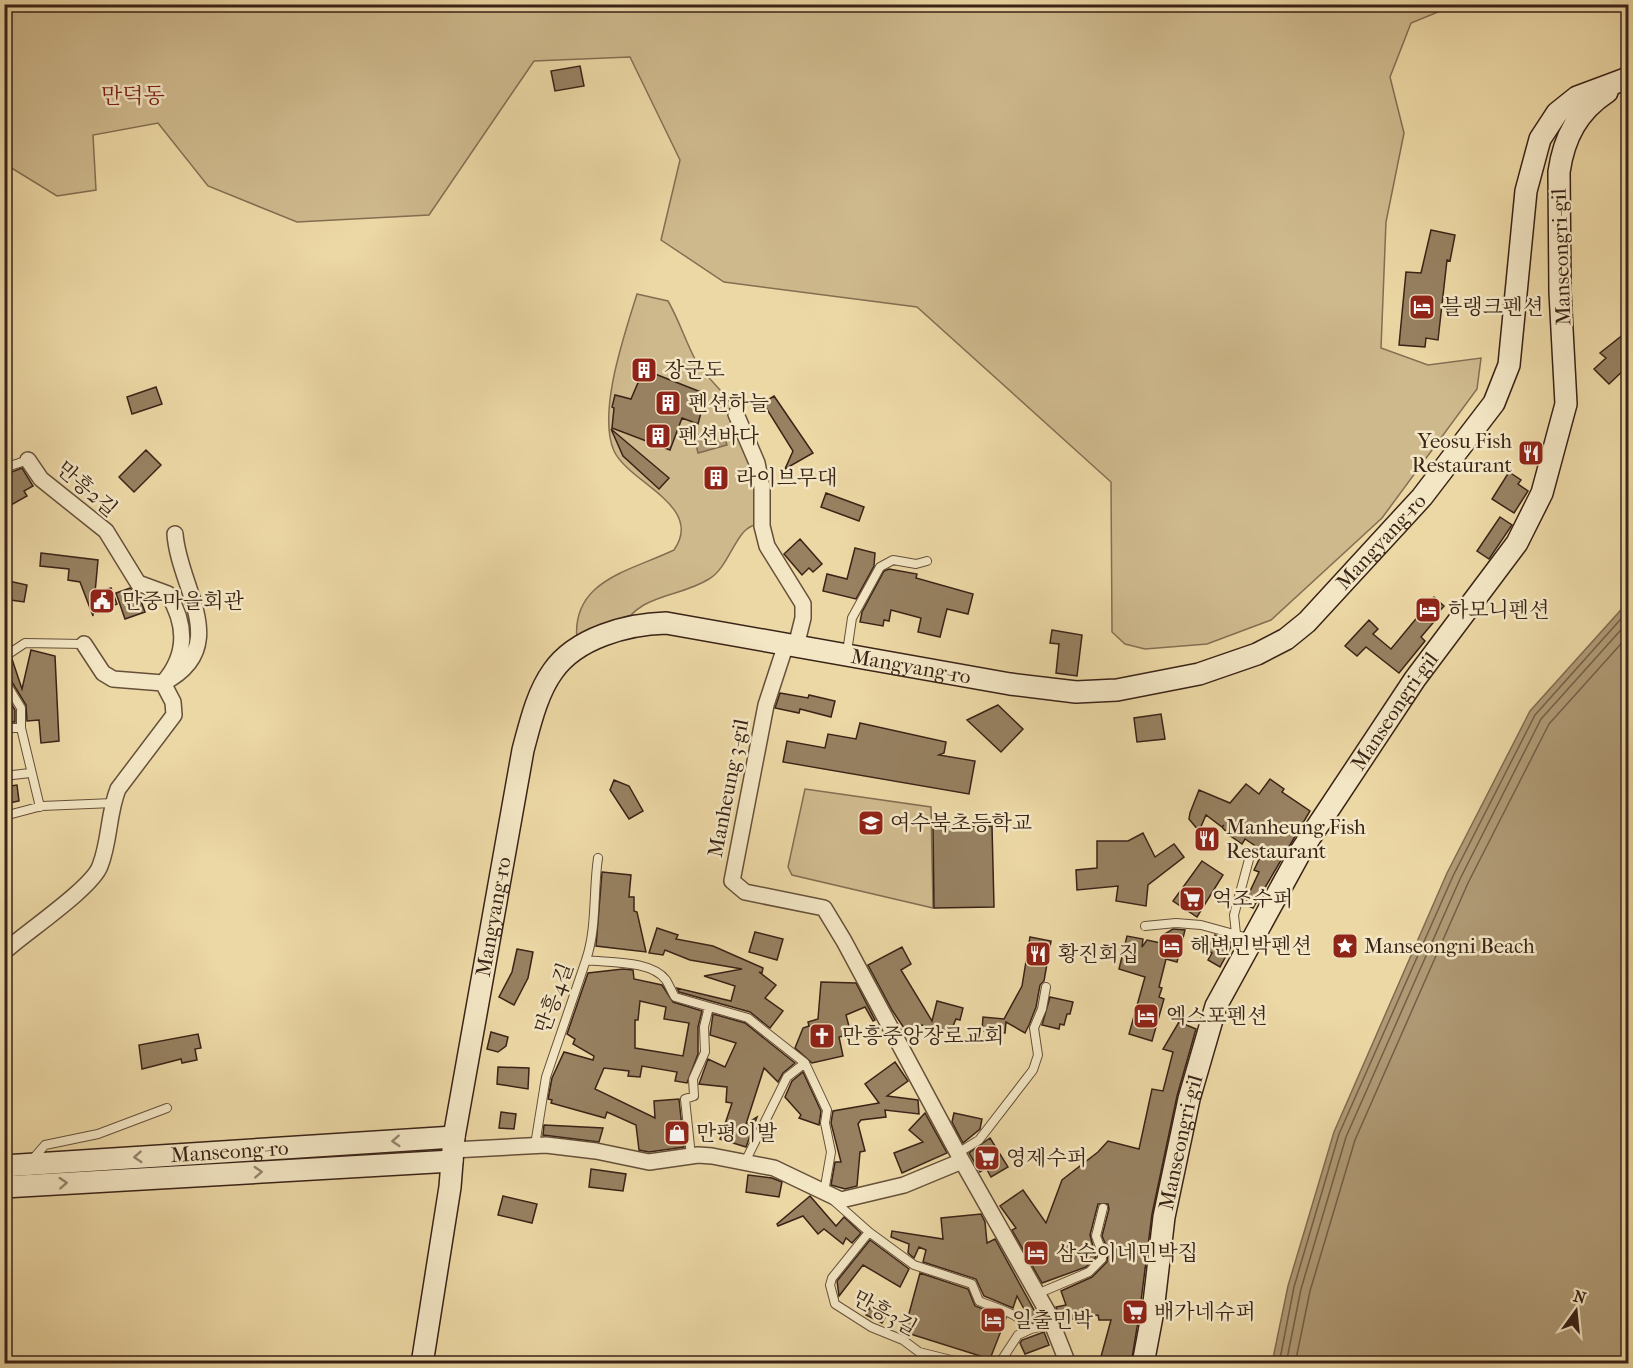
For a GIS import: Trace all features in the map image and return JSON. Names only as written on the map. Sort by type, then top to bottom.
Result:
[{"type":"main road","name":"Mangyang-ro","points":[[422,1364],[453,1150],[523,750],[536,708],[553,670],[566,656],[590,642],[650,624],[683,625],[846,657],[1025,687],[1095,691],[1152,685],[1199,674],[1257,654],[1286,639],[1314,614],[1422,497],[1494,403],[1509,365],[1527,191],[1540,139],[1557,113],[1576,97],[1629,79]]},
{"type":"main road","name":"Manseongri-gil","points":[[1143,1364],[1153,1311],[1164,1217],[1189,1100],[1216,1006],[1245,937],[1415,678],[1517,543],[1542,493],[1566,404],[1560,292],[1561,156],[1573,124],[1584,110],[1599,97],[1629,79]]},
{"type":"main road","name":"Manseong-ro","points":[[4,1166],[453,1150]]},
{"type":"main road","name":"Manseong-ro","points":[[4,1187],[453,1150]]},
{"type":"street","points":[[736,414],[757,463],[762,487],[762,526],[767,546],[803,604],[803,618],[791,645]]},
{"type":"street","name":"만흥2길","points":[[28,460],[41,479],[106,531],[138,583],[159,589],[172,601],[181,627],[182,648],[174,670],[162,683]]},
{"type":"street","points":[[84,644],[103,673],[113,679],[162,683],[184,671],[191,662],[197,640],[195,604],[180,565],[175,534]]},
{"type":"street","name":"Manheung 3-gil","points":[[791,645],[766,705],[732,881],[745,892],[824,908],[1037,1294],[1068,1364]]},
{"type":"street","points":[[4,952],[91,882],[101,864],[112,803],[126,775],[174,715],[173,702],[162,683]]},
{"type":"street","points":[[453,1150],[535,1145],[596,1151],[639,1162],[712,1156],[784,1172],[827,1195],[850,1199],[904,1185],[960,1157]]},
{"type":"lane","name":"만흥2길","points":[[4,468],[28,460]]},
{"type":"lane","points":[[846,657],[852,618],[880,567],[893,560],[916,564],[927,561]]},
{"type":"lane","points":[[4,657],[25,643],[84,644]]},
{"type":"lane","points":[[4,680],[21,708],[21,728],[40,807]]},
{"type":"lane","points":[[4,728],[21,728]]},
{"type":"lane","points":[[4,776],[30,773]]},
{"type":"lane","points":[[4,816],[40,807],[112,803]]},
{"type":"lane","points":[[1245,937],[1234,915],[1251,852]]},
{"type":"lane","points":[[586,960],[594,924],[594,885],[598,858]]},
{"type":"lane","points":[[1145,926],[1201,925],[1245,937]]},
{"type":"lane","name":"만흥4길","points":[[535,1145],[546,1077],[586,960],[645,968],[665,979],[675,997],[748,1018],[805,1063],[827,1110],[825,1123],[831,1152],[827,1195]]},
{"type":"lane","points":[[960,1157],[979,1140],[1033,1070],[1038,1055],[1034,1028],[1042,1009],[1046,987]]},
{"type":"lane","points":[[691,1156],[685,1099],[694,1096],[693,1079],[705,1052],[704,1027],[709,1007]]},
{"type":"lane","points":[[745,1162],[787,1077],[805,1063]]},
{"type":"lane","points":[[28,1164],[45,1145],[98,1134],[167,1108]]},
{"type":"lane","points":[[827,1195],[839,1208],[914,1265],[952,1279],[968,1281],[972,1284],[979,1301],[1007,1312],[1025,1322],[1030,1329]]},
{"type":"lane","points":[[1037,1294],[1089,1272],[1102,1259],[1096,1236],[1103,1208]]},
{"type":"lane","name":"만흥3길","points":[[869,1232],[832,1278],[830,1285],[835,1304],[871,1327],[903,1340],[919,1352],[968,1364],[976,1361],[982,1364]]},
{"type":"lane","points":[[999,1364],[1018,1335],[1030,1329],[1052,1324]]},
{"type":"shaded area","points":[[4,5],[1455,5],[1411,23],[1390,77],[1404,133],[1386,222],[1381,348],[1428,365],[1481,358],[1477,389],[1382,518],[1271,620],[1207,644],[1145,649],[1125,644],[1112,632],[1111,482],[917,307],[724,282],[661,240],[680,160],[630,57],[534,61],[429,215],[297,222],[208,186],[158,123],[93,135],[96,190],[57,196],[5,164]]},
{"type":"shaded area","points":[[637,294],[668,301],[695,359],[730,402],[739,417],[754,461],[756,525],[749,527],[743,533],[722,566],[709,579],[648,603],[628,618],[620,631],[578,648],[577,625],[581,608],[591,593],[620,573],[674,550],[681,534],[680,520],[673,508],[622,463],[614,451],[610,435],[609,416],[615,372]]},
{"type":"shaded area","points":[[805,789],[931,807],[933,908],[792,875],[788,867]]},
{"type":"water","points":[[722,429],[727,445],[698,453],[694,436]]},
{"type":"water","points":[[1628,602],[1628,1363],[1272,1363],[1288,1286],[1334,1132],[1447,873],[1530,711]]},
{"type":"building","points":[[580,66],[584,86],[555,91],[551,71]]},
{"type":"building","name":"블랭크펜션","points":[[1431,230],[1455,235],[1450,261],[1447,260],[1438,340],[1426,338],[1425,347],[1399,345],[1406,272],[1421,273]]},
{"type":"building","points":[[1629,330],[1629,365],[1609,384],[1594,369],[1606,358],[1600,353]]},
{"type":"building","points":[[641,361],[653,364],[650,372],[706,394],[698,424],[682,418],[670,450],[612,428],[614,408],[612,407],[615,395],[631,399],[640,378],[636,376]]},
{"type":"building","points":[[156,387],[162,404],[132,414],[127,397]]},
{"type":"building","points":[[774,396],[813,453],[785,469],[793,451],[763,403]]},
{"type":"building","points":[[611,429],[669,478],[659,489],[623,456]]},
{"type":"building","points":[[146,450],[161,465],[134,492],[119,477]]},
{"type":"building","name":"라이브무대","points":[[721,466],[726,486],[712,490],[706,470]]},
{"type":"building","points":[[22,468],[33,486],[24,491],[27,496],[11,505],[4,493],[4,475]]},
{"type":"building","points":[[1509,472],[1521,480],[1518,484],[1528,491],[1514,513],[1492,499]]},
{"type":"building","points":[[826,493],[864,507],[859,521],[821,507]]},
{"type":"building","points":[[1500,517],[1512,525],[1489,559],[1477,551]]},
{"type":"building","points":[[800,539],[822,564],[813,572],[809,568],[802,575],[784,554]]},
{"type":"building","points":[[855,548],[875,553],[874,566],[856,599],[823,591],[827,574],[847,579]]},
{"type":"building","points":[[41,553],[98,560],[95,593],[111,588],[117,604],[93,613],[93,616],[80,582],[68,580],[69,569],[40,566]]},
{"type":"building","points":[[889,569],[917,574],[916,578],[973,594],[968,614],[947,609],[940,637],[918,632],[921,618],[891,610],[889,621],[884,620],[883,626],[860,622],[862,612],[884,571]]},
{"type":"building","points":[[4,580],[27,585],[24,602],[4,599]]},
{"type":"building","points":[[130,588],[138,593],[145,612],[125,619],[116,593]]},
{"type":"building","points":[[1434,597],[1444,606],[1421,637],[1425,641],[1399,673],[1366,647],[1357,656],[1345,646],[1369,620],[1378,629],[1373,634],[1391,649]]},
{"type":"building","points":[[1052,630],[1082,635],[1077,676],[1056,673],[1059,644],[1050,643]]},
{"type":"building","points":[[31,650],[55,656],[59,741],[41,743],[39,720],[27,721],[26,705],[9,677],[4,674],[4,663],[12,659],[22,689]]},
{"type":"building","points":[[4,692],[15,710],[15,722],[4,722]]},
{"type":"building","points":[[780,693],[808,698],[809,695],[835,701],[831,717],[800,709],[799,713],[775,708]]},
{"type":"building","points":[[998,705],[1023,729],[1001,752],[967,720]]},
{"type":"building","points":[[1161,714],[1165,739],[1137,742],[1134,718]]},
{"type":"building","points":[[860,723],[946,742],[944,753],[939,755],[975,761],[969,794],[783,762],[787,741],[825,748],[828,734],[856,739]]},
{"type":"building","points":[[1270,779],[1284,789],[1282,792],[1310,811],[1253,908],[1244,904],[1259,872],[1254,870],[1263,851],[1245,839],[1242,844],[1206,815],[1199,831],[1189,819],[1199,790],[1230,803],[1246,784],[1259,794]]},
{"type":"building","points":[[614,780],[629,786],[643,811],[629,819],[610,790]]},
{"type":"building","points":[[17,785],[19,801],[4,804],[4,787]]},
{"type":"building","points":[[992,826],[994,907],[934,908],[933,827]]},
{"type":"building","points":[[1143,833],[1155,857],[1174,844],[1184,857],[1148,885],[1146,906],[1116,901],[1118,886],[1077,890],[1076,870],[1097,868],[1097,841],[1128,841]]},
{"type":"building","points":[[1202,861],[1223,875],[1197,917],[1173,901]]},
{"type":"building","points":[[602,872],[631,875],[629,897],[634,897],[634,911],[637,912],[646,952],[596,946]]},
{"type":"building","points":[[657,928],[678,935],[676,939],[713,946],[763,968],[762,973],[759,972],[776,985],[765,998],[783,1011],[770,1028],[750,1012],[679,992],[677,988],[731,1001],[735,986],[704,976],[742,969],[690,960],[665,950],[663,955],[649,953]]},
{"type":"building","points":[[1173,929],[1185,930],[1177,962],[1166,959],[1159,987],[1162,988],[1159,997],[1164,999],[1152,1041],[1129,1034],[1145,977],[1119,969],[1127,936],[1143,939],[1142,947],[1147,940],[1161,943],[1163,935]]},
{"type":"building","points":[[755,932],[783,939],[777,960],[749,952]]},
{"type":"building","points":[[1215,935],[1233,943],[1220,967],[1208,960],[1212,953],[1207,950]]},
{"type":"building","points":[[1030,937],[1051,941],[1044,981],[1040,985],[1036,1007],[1025,1033],[1006,1022],[1005,1033],[982,1031],[983,1017],[1004,1019],[1022,986]]},
{"type":"building","points":[[902,947],[911,964],[901,970],[932,1021],[937,1001],[963,1008],[960,1020],[956,1019],[950,1033],[918,1024],[909,1029],[908,1026],[904,1028],[892,1010],[868,965]]},
{"type":"building","points":[[517,949],[533,952],[528,978],[514,1005],[499,997],[512,972]]},
{"type":"building","points":[[633,970],[634,979],[662,985],[673,1002],[702,1011],[698,1027],[698,1054],[687,1083],[675,1081],[677,1072],[642,1066],[640,1077],[628,1076],[629,1071],[604,1068],[595,1089],[655,1118],[654,1101],[679,1099],[684,1147],[649,1152],[639,1150],[636,1125],[607,1112],[605,1118],[551,1103],[552,1100],[548,1099],[552,1078],[564,1052],[593,1060],[594,1056],[573,1044],[575,1039],[567,1034],[588,973]],"holes":[[[640,1001],[666,1007],[664,1019],[689,1023],[683,1056],[635,1048],[635,1020],[638,1020]]]},
{"type":"building","points":[[821,982],[856,983],[875,1020],[873,1021],[865,1007],[846,1015],[851,1034],[839,1037],[843,1056],[812,1063],[795,1048],[803,1028],[809,1026],[808,1022],[818,1019]]},
{"type":"building","points":[[1050,997],[1073,1002],[1070,1014],[1067,1014],[1064,1025],[1060,1024],[1059,1029],[1042,1025]]},
{"type":"building","points":[[713,1014],[745,1023],[795,1063],[783,1073],[778,1082],[764,1068],[746,1124],[757,1117],[746,1147],[720,1139],[732,1103],[726,1102],[727,1087],[699,1084],[708,1059],[725,1067],[736,1043],[710,1035]]},
{"type":"building","points":[[1179,1022],[1196,1029],[1177,1096],[1152,1214],[1131,1364],[1099,1364],[1111,1320],[1099,1320],[1098,1315],[1061,1321],[1056,1307],[1066,1305],[1061,1291],[1092,1277],[1107,1262],[1108,1250],[1102,1236],[1109,1209],[1108,1204],[1098,1204],[1090,1235],[1096,1257],[1086,1267],[1042,1283],[1012,1230],[1016,1228],[1000,1206],[1023,1190],[1046,1223],[1062,1180],[1098,1152],[1108,1141],[1139,1149],[1152,1089],[1163,1091],[1173,1052],[1163,1049]]},
{"type":"building","points":[[491,1032],[508,1037],[506,1046],[498,1052],[487,1049]]},
{"type":"building","points":[[198,1034],[201,1048],[195,1049],[197,1060],[182,1063],[181,1059],[142,1069],[139,1045]]},
{"type":"building","points":[[895,1062],[908,1081],[887,1096],[918,1100],[919,1114],[885,1110],[886,1117],[861,1120],[858,1124],[865,1151],[860,1152],[857,1186],[845,1189],[831,1185],[835,1162],[841,1162],[831,1123],[833,1111],[879,1103],[865,1084]]},
{"type":"building","points":[[498,1067],[529,1068],[528,1089],[497,1084]]},
{"type":"building","points":[[803,1072],[821,1111],[819,1125],[799,1118],[801,1115],[785,1097],[792,1081]]},
{"type":"building","points":[[501,1112],[516,1114],[514,1129],[499,1128]]},
{"type":"building","points":[[925,1113],[947,1153],[902,1173],[894,1153],[923,1142],[909,1130]]},
{"type":"building","points":[[954,1113],[982,1119],[980,1129],[963,1143],[952,1122]]},
{"type":"building","points":[[544,1125],[603,1128],[599,1142],[543,1135]]},
{"type":"building","points":[[990,1138],[1008,1167],[991,1177],[986,1168],[980,1172],[969,1153]]},
{"type":"building","points":[[591,1169],[626,1174],[623,1191],[589,1187]]},
{"type":"building","points":[[748,1175],[772,1178],[782,1182],[779,1197],[746,1192]]},
{"type":"building","points":[[503,1196],[537,1204],[532,1223],[498,1215]]},
{"type":"building","points":[[810,1196],[836,1226],[844,1217],[861,1233],[852,1243],[846,1238],[843,1244],[824,1229],[818,1234],[803,1216],[778,1226],[777,1224]]},
{"type":"building","points":[[981,1214],[985,1222],[987,1243],[995,1239],[1040,1321],[1033,1322],[1029,1318],[1017,1296],[1013,1308],[984,1296],[976,1279],[923,1262],[926,1250],[919,1247],[914,1258],[908,1253],[909,1244],[891,1237],[892,1231],[943,1239],[941,1218]]},
{"type":"building","points":[[870,1240],[909,1269],[900,1287],[863,1265],[839,1296],[837,1281]]},
{"type":"building","points":[[920,1273],[968,1289],[975,1306],[1006,1318],[990,1359],[904,1332]]},
{"type":"building","points":[[872,1304],[888,1312],[882,1323],[866,1315]]},
{"type":"building","points":[[1044,1332],[1049,1345],[1025,1354],[1020,1343],[1022,1340]]},
{"type":"place","name":"블랭크펜션","points":[[1422,307]]},
{"type":"place","name":"장군도","points":[[644,370]]},
{"type":"place","name":"펜션하늘","points":[[668,403]]},
{"type":"place","name":"펜션바다","points":[[658,436]]},
{"type":"place","name":"Yeosu Fish Restaurant","points":[[1531,453]]},
{"type":"place","name":"라이브무대","points":[[716,478]]},
{"type":"place","name":"만중마을회관","points":[[102,601]]},
{"type":"place","name":"하모니펜션","points":[[1428,610]]},
{"type":"place","name":"여수북초등학교","points":[[871,823]]},
{"type":"place","name":"Manheung Fish Restaurant","points":[[1207,839]]},
{"type":"place","name":"억조수퍼","points":[[1192,899]]},
{"type":"place","name":"해변민박펜션","points":[[1171,946]]},
{"type":"place","name":"Manseongni Beach","points":[[1345,946]]},
{"type":"place","name":"황진회집","points":[[1038,954]]},
{"type":"place","name":"엑스포펜션","points":[[1146,1016]]},
{"type":"place","name":"만흥중앙장로교회","points":[[822,1036]]},
{"type":"place","name":"만평이발","points":[[677,1133]]},
{"type":"place","name":"영제수퍼","points":[[987,1158]]},
{"type":"place","name":"삼순이네민박집","points":[[1036,1253]]},
{"type":"place","name":"배가네슈퍼","points":[[1135,1312]]},
{"type":"place","name":"일출민박","points":[[993,1320]]},
{"type":"district","name":"만덕동","points":[[133,95]]}]
